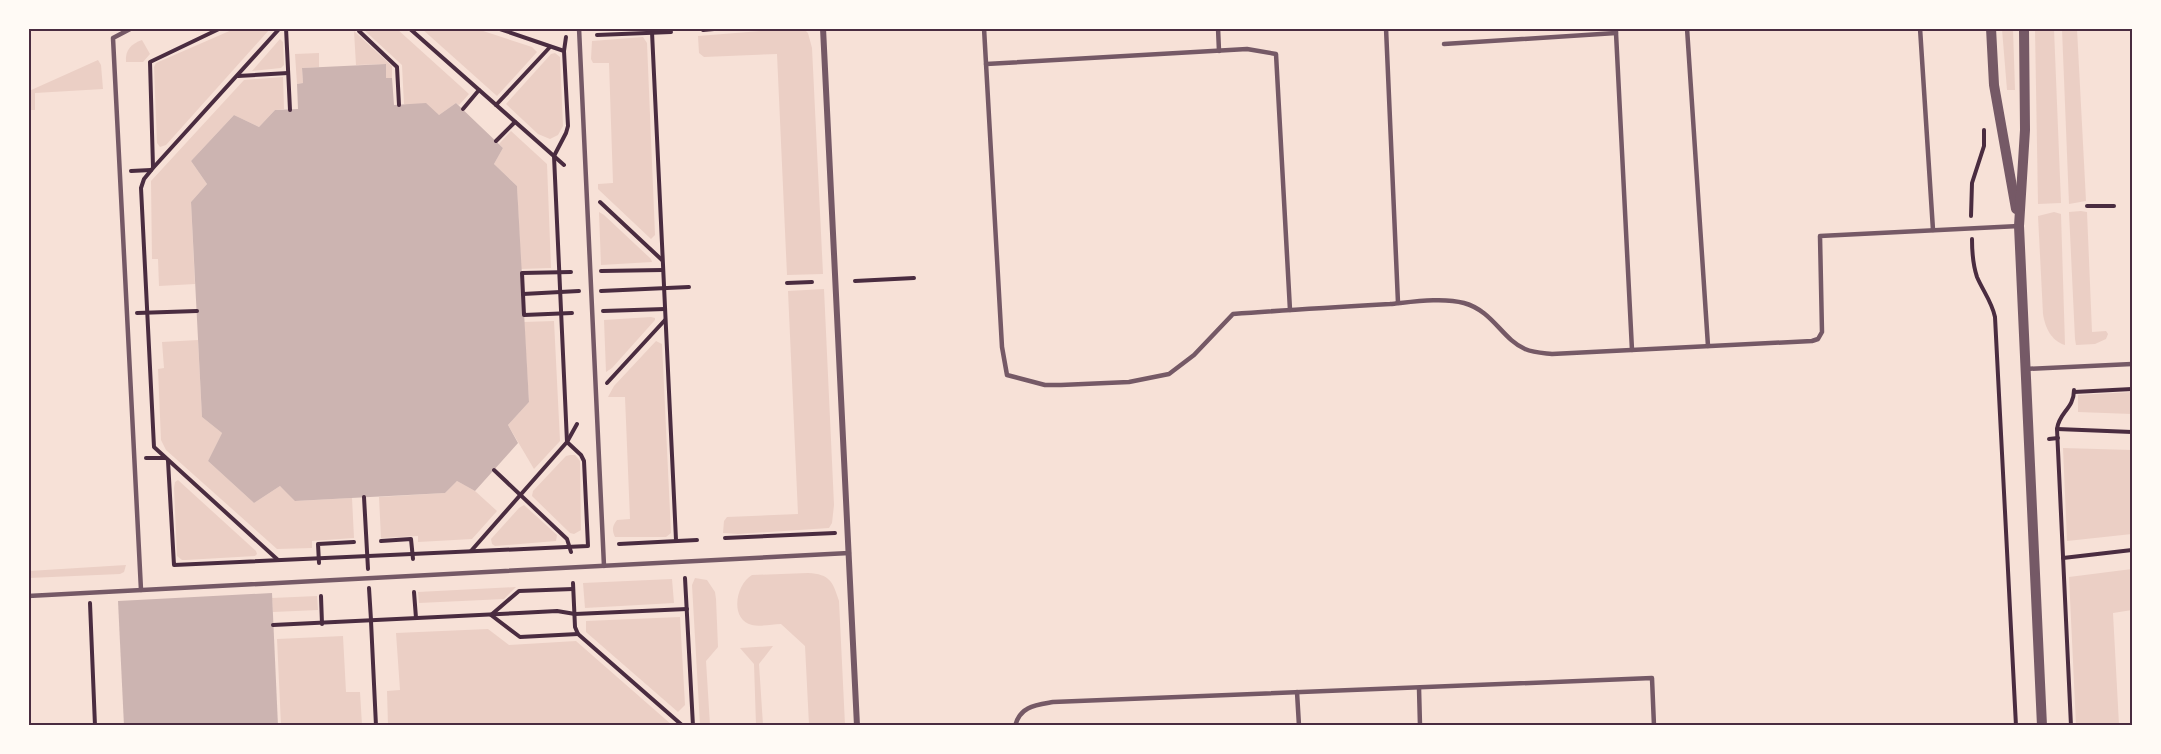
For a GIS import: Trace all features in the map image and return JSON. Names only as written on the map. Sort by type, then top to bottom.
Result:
[{"type":"street","points":[[823,28],[857,726]]},
{"type":"street","points":[[1990,28],[1999,124],[2019,226]]},
{"type":"street","points":[[2024,28],[2025,130],[2019,226],[2042,726]]},
{"type":"lane","points":[[132,28],[113,38],[141,590]]},
{"type":"lane","points":[[579,28],[604,566]]},
{"type":"lane","points":[[984,28],[1002,347],[1007,375],[1045,385],[1129,382],[1169,374],[1194,355],[1233,314],[1398,303],[1449,301],[1464,303],[1482,311],[1510,339],[1524,349],[1536,353],[1812,341],[1818,339],[1823,326],[1820,236],[2019,226]]},
{"type":"lane","points":[[1218,28],[1219,51]]},
{"type":"lane","points":[[1386,28],[1398,303]]},
{"type":"lane","points":[[1687,28],[1708,346]]},
{"type":"lane","points":[[1920,28],[1933,230]]},
{"type":"lane","points":[[1444,44],[1616,31],[1632,350]]},
{"type":"lane","points":[[986,64],[1247,49],[1276,54],[1290,310]]},
{"type":"lane","points":[[2025,369],[2133,364]]},
{"type":"lane","points":[[28,596],[849,553]]},
{"type":"lane","points":[[1015,726],[1017,718],[1029,706],[1053,702],[1652,678],[1654,726]]},
{"type":"lane","points":[[1419,688],[1420,726]]},
{"type":"lane","points":[[1297,692],[1299,726]]},
{"type":"path","points":[[152,169],[150,62],[221,28]]},
{"type":"path","points":[[278,560],[154,447],[141,188],[144,179],[152,169],[280,28]]},
{"type":"path","points":[[286,28],[290,110]]},
{"type":"path","points":[[359,28],[397,67],[399,105]]},
{"type":"path","points":[[409,28],[564,165]]},
{"type":"path","points":[[497,28],[564,51]]},
{"type":"path","points":[[703,30],[724,28]]},
{"type":"path","points":[[652,32],[676,540]]},
{"type":"path","points":[[597,35],[671,32]]},
{"type":"path","points":[[166,460],[174,565],[412,557],[471,551],[588,546],[584,462],[581,455],[567,442],[554,156],[568,126],[563,45],[568,36]]},
{"type":"path","points":[[496,105],[550,46]]},
{"type":"path","points":[[238,75],[288,73]]},
{"type":"path","points":[[463,109],[479,90]]},
{"type":"path","points":[[496,141],[514,122]]},
{"type":"path","points":[[1971,215],[1972,183],[1984,146],[1984,124]]},
{"type":"path","points":[[131,171],[152,169]]},
{"type":"path","points":[[598,200],[662,260]]},
{"type":"path","points":[[2087,206],[2114,206]]},
{"type":"path","points":[[1972,244],[1974,267],[1978,280],[1993,307],[1995,317],[2016,726]]},
{"type":"path","points":[[601,271],[663,270]]},
{"type":"path","points":[[571,272],[522,273],[524,315],[572,313]]},
{"type":"path","points":[[855,281],[914,278]]},
{"type":"path","points":[[787,283],[813,282]]},
{"type":"path","points":[[599,291],[689,287]]},
{"type":"path","points":[[523,294],[588,291]]},
{"type":"path","points":[[603,311],[665,309]]},
{"type":"path","points":[[138,314],[197,311]]},
{"type":"path","points":[[606,384],[666,320]]},
{"type":"path","points":[[2072,726],[2057,429],[2061,417],[2073,403],[2074,391],[2133,389]]},
{"type":"path","points":[[471,551],[567,442],[577,424]]},
{"type":"path","points":[[2057,429],[2133,432]]},
{"type":"path","points":[[2049,439],[2058,438]]},
{"type":"path","points":[[145,459],[166,460]]},
{"type":"path","points":[[494,470],[567,539],[571,552]]},
{"type":"path","points":[[364,497],[369,575]]},
{"type":"path","points":[[2052,500],[2060,500]]},
{"type":"path","points":[[725,538],[848,532]]},
{"type":"path","points":[[381,541],[411,539],[412,557]]},
{"type":"path","points":[[683,540],[684,547]]},
{"type":"path","points":[[619,544],[697,540]]},
{"type":"path","points":[[319,561],[318,544],[354,542]]},
{"type":"path","points":[[2063,558],[2133,550]]},
{"type":"path","points":[[685,578],[693,726]]},
{"type":"path","points":[[573,583],[575,627],[578,634],[683,726]]},
{"type":"path","points":[[369,586],[376,726]]},
{"type":"path","points":[[573,589],[519,591],[491,615],[273,626],[371,620],[519,613],[557,611],[574,614],[687,609]]},
{"type":"path","points":[[90,592],[95,726]]},
{"type":"path","points":[[414,592],[416,619]]},
{"type":"path","points":[[321,596],[322,624]]},
{"type":"path","points":[[491,615],[520,637],[578,634]]},
{"type":"shaded area","points":[[234,29],[270,29],[166,145],[160,147],[157,143],[154,67],[156,63]]},
{"type":"shaded area","points":[[363,29],[397,29],[469,94],[459,105],[456,103],[439,115],[404,104],[402,65]]},
{"type":"shaded area","points":[[422,29],[477,29],[532,47],[537,52],[497,96]]},
{"type":"shaded area","points":[[784,29],[805,30],[812,48],[823,274],[787,275],[777,54],[704,57],[699,53],[698,36]]},
{"type":"shaded area","points":[[2002,29],[2013,29],[2015,90],[2007,90]]},
{"type":"shaded area","points":[[2035,29],[2054,29],[2061,203],[2038,204]]},
{"type":"shaded area","points":[[2062,29],[2077,29],[2086,201],[2069,204]]},
{"type":"shaded area","points":[[354,31],[392,66],[392,78],[386,78],[385,64],[356,65]]},
{"type":"shaded area","points":[[643,37],[647,43],[655,235],[651,239],[598,189],[598,184],[613,183],[609,63],[593,63],[591,59],[592,41]]},
{"type":"shaded area","points":[[280,39],[283,42],[284,65],[281,68],[252,71]]},
{"type":"shaded area","points":[[142,40],[150,54],[143,62],[126,62],[130,48]]},
{"type":"shaded area","points":[[319,53],[319,67],[302,68],[303,83],[297,84],[295,54]]},
{"type":"shaded area","points":[[555,53],[560,57],[563,126],[558,135],[550,139],[538,134],[506,104],[551,54]]},
{"type":"shaded area","points":[[98,60],[101,65],[103,89],[35,93],[35,110],[29,110],[29,91]]},
{"type":"shaded area","points":[[283,77],[284,109],[275,110],[259,127],[234,115],[191,161],[207,184],[191,202],[195,284],[159,286],[158,259],[152,259],[151,181],[244,80]]},
{"type":"shaded area","points":[[511,131],[547,164],[551,268],[521,269],[517,186],[494,164],[503,148],[499,144]]},
{"type":"shaded area","points":[[599,212],[651,259],[652,262],[601,265]]},
{"type":"shaded area","points":[[2054,212],[2061,214],[2065,345],[2050,333],[2043,314],[2038,216]]},
{"type":"shaded area","points":[[2069,212],[2087,212],[2092,332],[2106,331],[2108,334],[2106,339],[2095,344],[2076,345]]},
{"type":"shaded area","points":[[824,289],[834,505],[832,523],[829,528],[723,533],[724,521],[727,517],[798,514],[788,291]]},
{"type":"shaded area","points":[[651,317],[655,320],[606,372],[604,320]]},
{"type":"shaded area","points":[[554,321],[560,441],[534,469],[508,425],[529,402],[524,322]]},
{"type":"shaded area","points":[[198,340],[202,417],[222,433],[208,461],[254,503],[280,486],[296,501],[352,498],[354,538],[312,541],[312,548],[277,549],[166,450],[161,440],[158,369],[164,368],[162,342]]},
{"type":"shaded area","points":[[656,341],[662,344],[671,533],[666,537],[615,537],[613,528],[617,520],[630,519],[625,397],[608,397],[614,386]]},
{"type":"shaded area","points":[[2132,392],[2132,414],[2078,412],[2078,395]]},
{"type":"shaded area","points":[[2063,448],[2132,450],[2132,534],[2067,541]]},
{"type":"shaded area","points":[[575,455],[580,461],[581,530],[574,534],[570,533],[532,496],[533,491],[566,456]]},
{"type":"shaded area","points":[[178,480],[257,554],[255,556],[186,560],[177,556],[174,488]]},
{"type":"shaded area","points":[[457,481],[475,491],[497,511],[472,539],[418,542],[418,536],[381,538],[379,497],[445,493]]},
{"type":"shaded area","points":[[524,505],[557,535],[556,541],[495,546],[492,544],[491,539]]},
{"type":"shaded area","points":[[126,565],[124,572],[120,574],[29,578],[29,571]]},
{"type":"shaded area","points":[[2132,569],[2132,610],[2113,613],[2119,725],[2076,725],[2069,577]]},
{"type":"shaded area","points":[[808,573],[821,575],[830,580],[839,601],[845,725],[809,725],[805,646],[781,624],[752,625],[740,616],[738,609],[739,593],[746,579],[752,575]]},
{"type":"shaded area","points":[[695,578],[707,580],[715,592],[716,599],[718,647],[706,661],[710,725],[700,725],[692,585]]},
{"type":"shaded area","points":[[672,579],[674,603],[585,608],[583,583]]},
{"type":"shaded area","points":[[516,587],[504,599],[419,603],[418,592]]},
{"type":"shaded area","points":[[317,596],[318,610],[273,612],[272,598]]},
{"type":"shaded area","points":[[680,617],[685,705],[678,712],[586,632],[586,621]]},
{"type":"shaded area","points":[[488,629],[509,645],[576,641],[672,725],[388,725],[387,691],[400,690],[396,633]]},
{"type":"shaded area","points":[[343,636],[346,692],[360,692],[362,725],[281,725],[277,639]]},
{"type":"shaded area","points":[[773,646],[759,664],[763,725],[756,725],[754,664],[740,648]]},
{"type":"building","points":[[386,64],[386,78],[392,78],[394,105],[426,103],[439,115],[456,103],[503,148],[494,164],[517,186],[529,402],[508,425],[518,443],[475,491],[457,481],[445,493],[295,501],[280,486],[254,503],[208,461],[222,433],[202,417],[191,202],[207,184],[191,161],[234,115],[259,127],[275,110],[298,109],[297,84],[303,83],[302,68]]},
{"type":"building","points":[[272,593],[278,726],[124,726],[118,601]]}]
